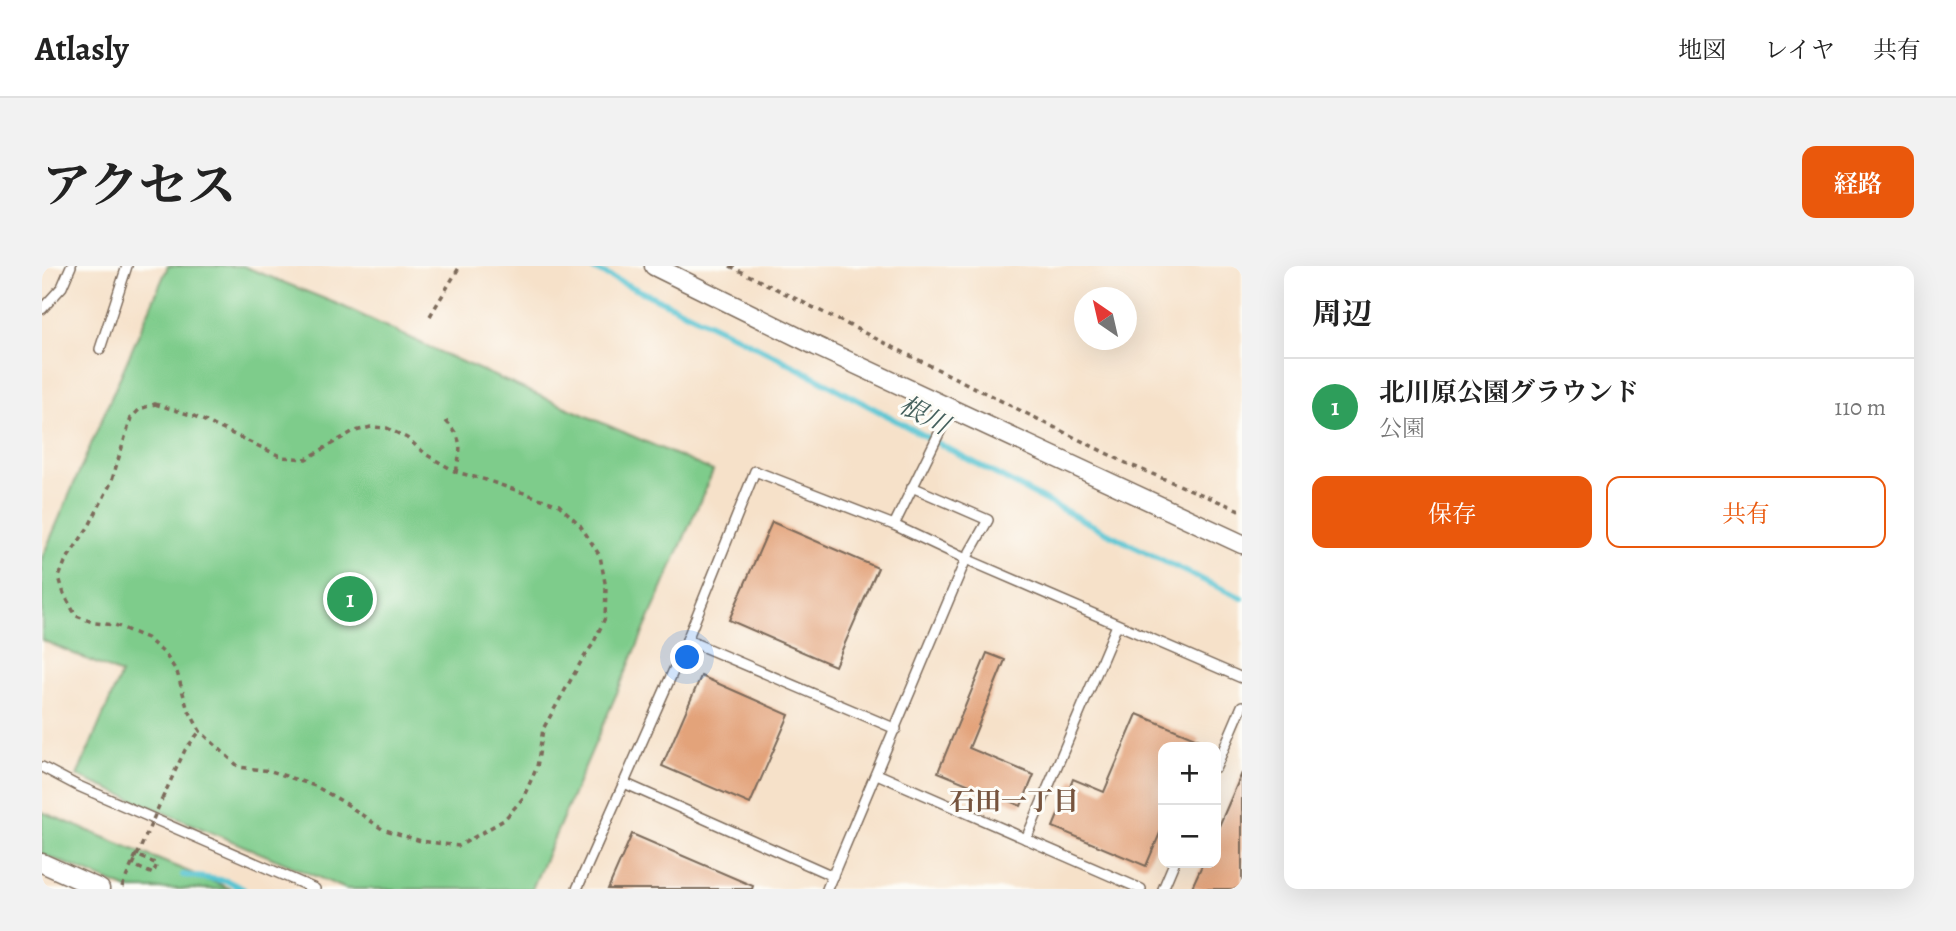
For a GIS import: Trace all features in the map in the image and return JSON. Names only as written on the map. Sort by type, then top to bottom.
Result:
[{"type":"street","points":[[654,266],[1242,544]]},
{"type":"street","points":[[42,863],[100,889]]},
{"type":"lane","points":[[42,309],[62,287],[71,266]]},
{"type":"lane","points":[[100,349],[127,266]]},
{"type":"lane","points":[[894,525],[951,408]]},
{"type":"lane","points":[[577,889],[687,640],[755,471],[894,525],[966,559],[1242,678]]},
{"type":"lane","points":[[827,889],[966,559],[988,520],[912,487]]},
{"type":"lane","points":[[1026,839],[1117,625]]},
{"type":"lane","points":[[687,640],[896,729]]},
{"type":"lane","points":[[1221,755],[1242,706]]},
{"type":"lane","points":[[42,767],[76,785],[316,889]]},
{"type":"lane","points":[[877,774],[1141,889]]},
{"type":"lane","points":[[624,782],[833,876]]},
{"type":"lane","points":[[1163,889],[1172,868]]},
{"type":"path","points":[[430,316],[460,266]]},
{"type":"path","points":[[730,266],[1128,464],[1242,511]]},
{"type":"path","points":[[155,404],[194,416],[282,457],[306,459],[352,432],[371,427],[387,428],[407,438],[427,455],[456,472],[559,505],[580,526],[600,556],[606,588],[605,618],[593,644],[543,729],[537,767],[523,798],[504,820],[458,846],[408,837],[382,829],[315,786],[271,771],[239,767],[200,731],[187,706],[177,673],[165,654],[147,638],[115,625],[95,623],[76,616],[64,594],[59,577],[111,483],[131,418],[140,409],[155,404]]},
{"type":"path","points":[[446,421],[458,435],[460,450],[456,472]]},
{"type":"path","points":[[122,887],[136,855],[157,864],[153,874],[133,865],[162,799],[185,750],[200,731]]},
{"type":"green space","points":[[168,266],[243,266],[340,305],[446,355],[713,471],[532,889],[346,889],[77,776],[121,674],[42,640],[42,558]]},
{"type":"green space","points":[[42,812],[231,889],[128,889],[42,854]]},
{"type":"building","points":[[772,522],[878,568],[835,666],[729,620]]},
{"type":"building","points":[[987,653],[1005,660],[969,748],[1034,775],[1021,806],[938,772]]},
{"type":"building","points":[[701,676],[789,715],[750,804],[662,766]]},
{"type":"building","points":[[1137,714],[1200,740],[1158,742],[1158,838],[1146,866],[1053,827],[1073,779],[1104,792]]},
{"type":"building","points":[[1242,773],[1242,889],[1197,889],[1192,887],[1201,868],[1221,868],[1221,821]]},
{"type":"building","points":[[632,834],[753,886],[752,889],[608,889]]},
{"type":"waterway","name":"根川","points":[[587,266],[765,351],[1061,509],[1242,598]]},
{"type":"waterway","points":[[183,875],[227,881],[243,889]]},
{"type":"place","name":"北川原公園グラウンド","points":[[350,599]]},
{"type":"district","name":"石田一丁目","points":[[1014,801]]}]
